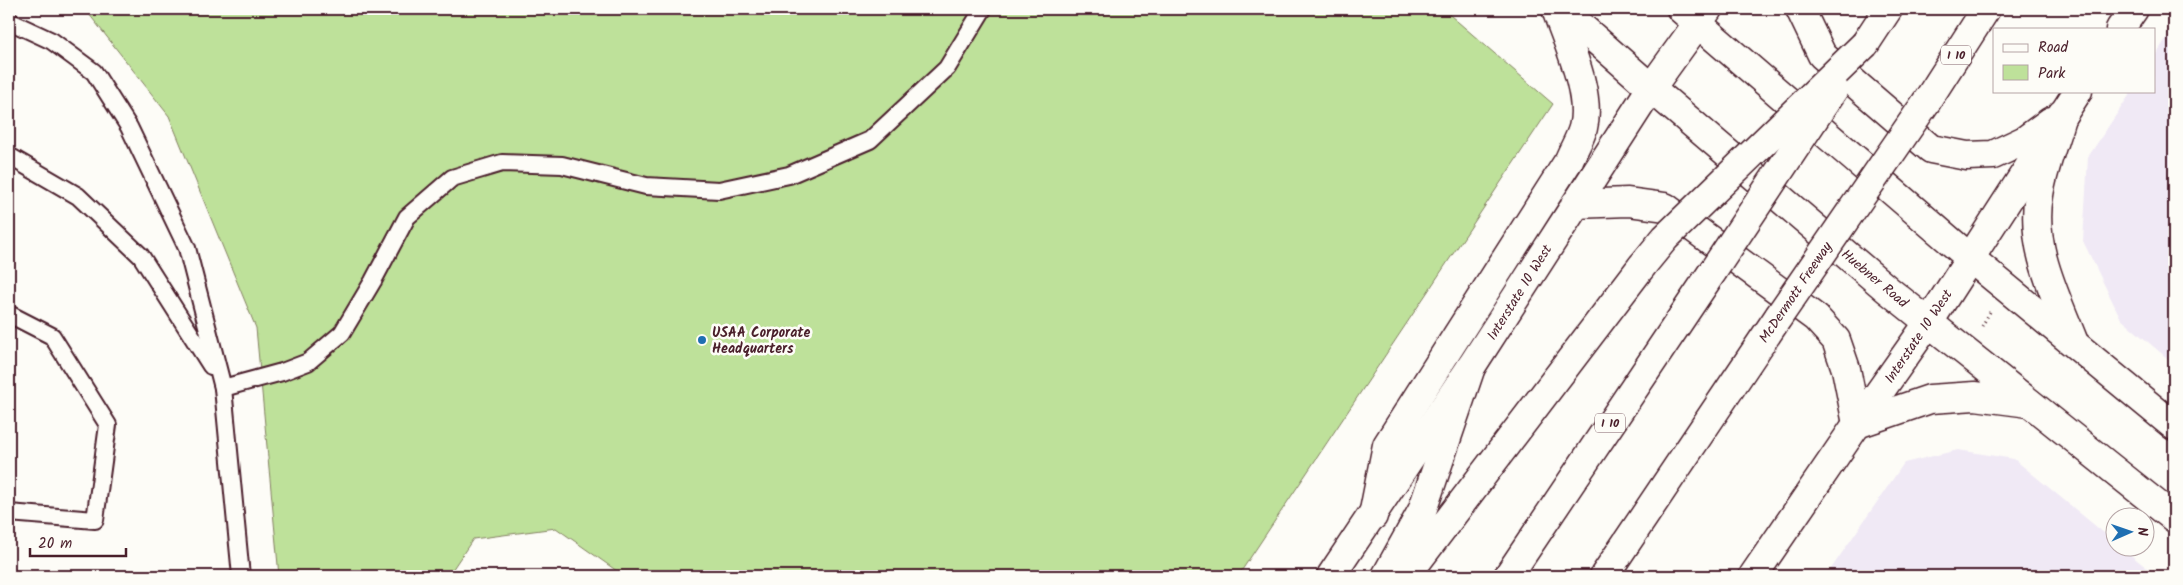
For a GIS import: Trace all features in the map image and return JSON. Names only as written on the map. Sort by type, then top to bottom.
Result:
[{"type":"main road","points":[[1373,516],[1387,445],[1569,160],[1583,128],[1584,100],[1573,59],[1556,9]]},
{"type":"main road","name":"Huebner Road","points":[[1561,9],[1888,290],[2174,518]]},
{"type":"main road","points":[[1800,9],[1822,55],[1931,149],[1967,156],[1993,156],[2025,140],[2062,114]]},
{"type":"main road","name":"I 10","points":[[1508,576],[1888,9]]},
{"type":"main road","name":"McDermott Freeway","points":[[1604,576],[1778,316],[1927,101],[1986,9]]},
{"type":"main road","points":[[2121,28],[2134,9]]},
{"type":"main road","points":[[1696,14],[1970,258],[2174,426]]},
{"type":"main road","name":"Interstate 10 West","points":[[1331,576],[1472,367],[1651,88],[1696,14]]},
{"type":"main road","points":[[1406,576],[1665,238],[1865,44]]},
{"type":"main road","name":"Interstate 10 West","points":[[1753,576],[1857,424],[1930,322],[2077,92]]},
{"type":"main road","points":[[2062,114],[2039,196],[2037,231],[2044,266],[2074,344]]},
{"type":"main road","points":[[1575,204],[1628,202],[1665,207],[1816,318],[1836,340],[1846,368],[1857,424],[1930,398],[1975,396],[2029,403]]},
{"type":"main road","points":[[1386,576],[1422,511],[1472,367]]},
{"type":"lane","points":[[222,388],[282,372],[308,362],[342,333],[373,281],[406,217],[452,178],[502,163],[562,165],[646,186],[719,190],[789,175],[870,140],[947,68],[983,9]]},
{"type":"lane","points":[[9,21],[52,41],[94,72],[129,127],[187,248],[222,388],[241,576]]},
{"type":"lane","points":[[9,156],[78,196],[141,256],[205,353],[222,388]]},
{"type":"lane","points":[[9,314],[52,336],[108,425],[95,520],[9,513]]},
{"type":"path","points":[[1980,328],[1990,311]]},
{"type":"shaded area","points":[[2174,27],[2174,364],[2121,319],[2083,241],[2088,157],[2131,92],[2156,92],[2156,54]]},
{"type":"shaded area","points":[[1958,450],[2014,459],[2106,535],[2106,558],[2134,558],[2157,576],[1826,576],[1904,463]]},
{"type":"green space","name":"USAA Corporate Headquarters","points":[[85,9],[1443,9],[1553,104],[1238,576],[624,576],[556,528],[473,539],[448,576],[279,576],[256,328],[169,116]]},
{"type":"place","name":"USAA Corporate Headquarters","points":[[702,340]]}]
